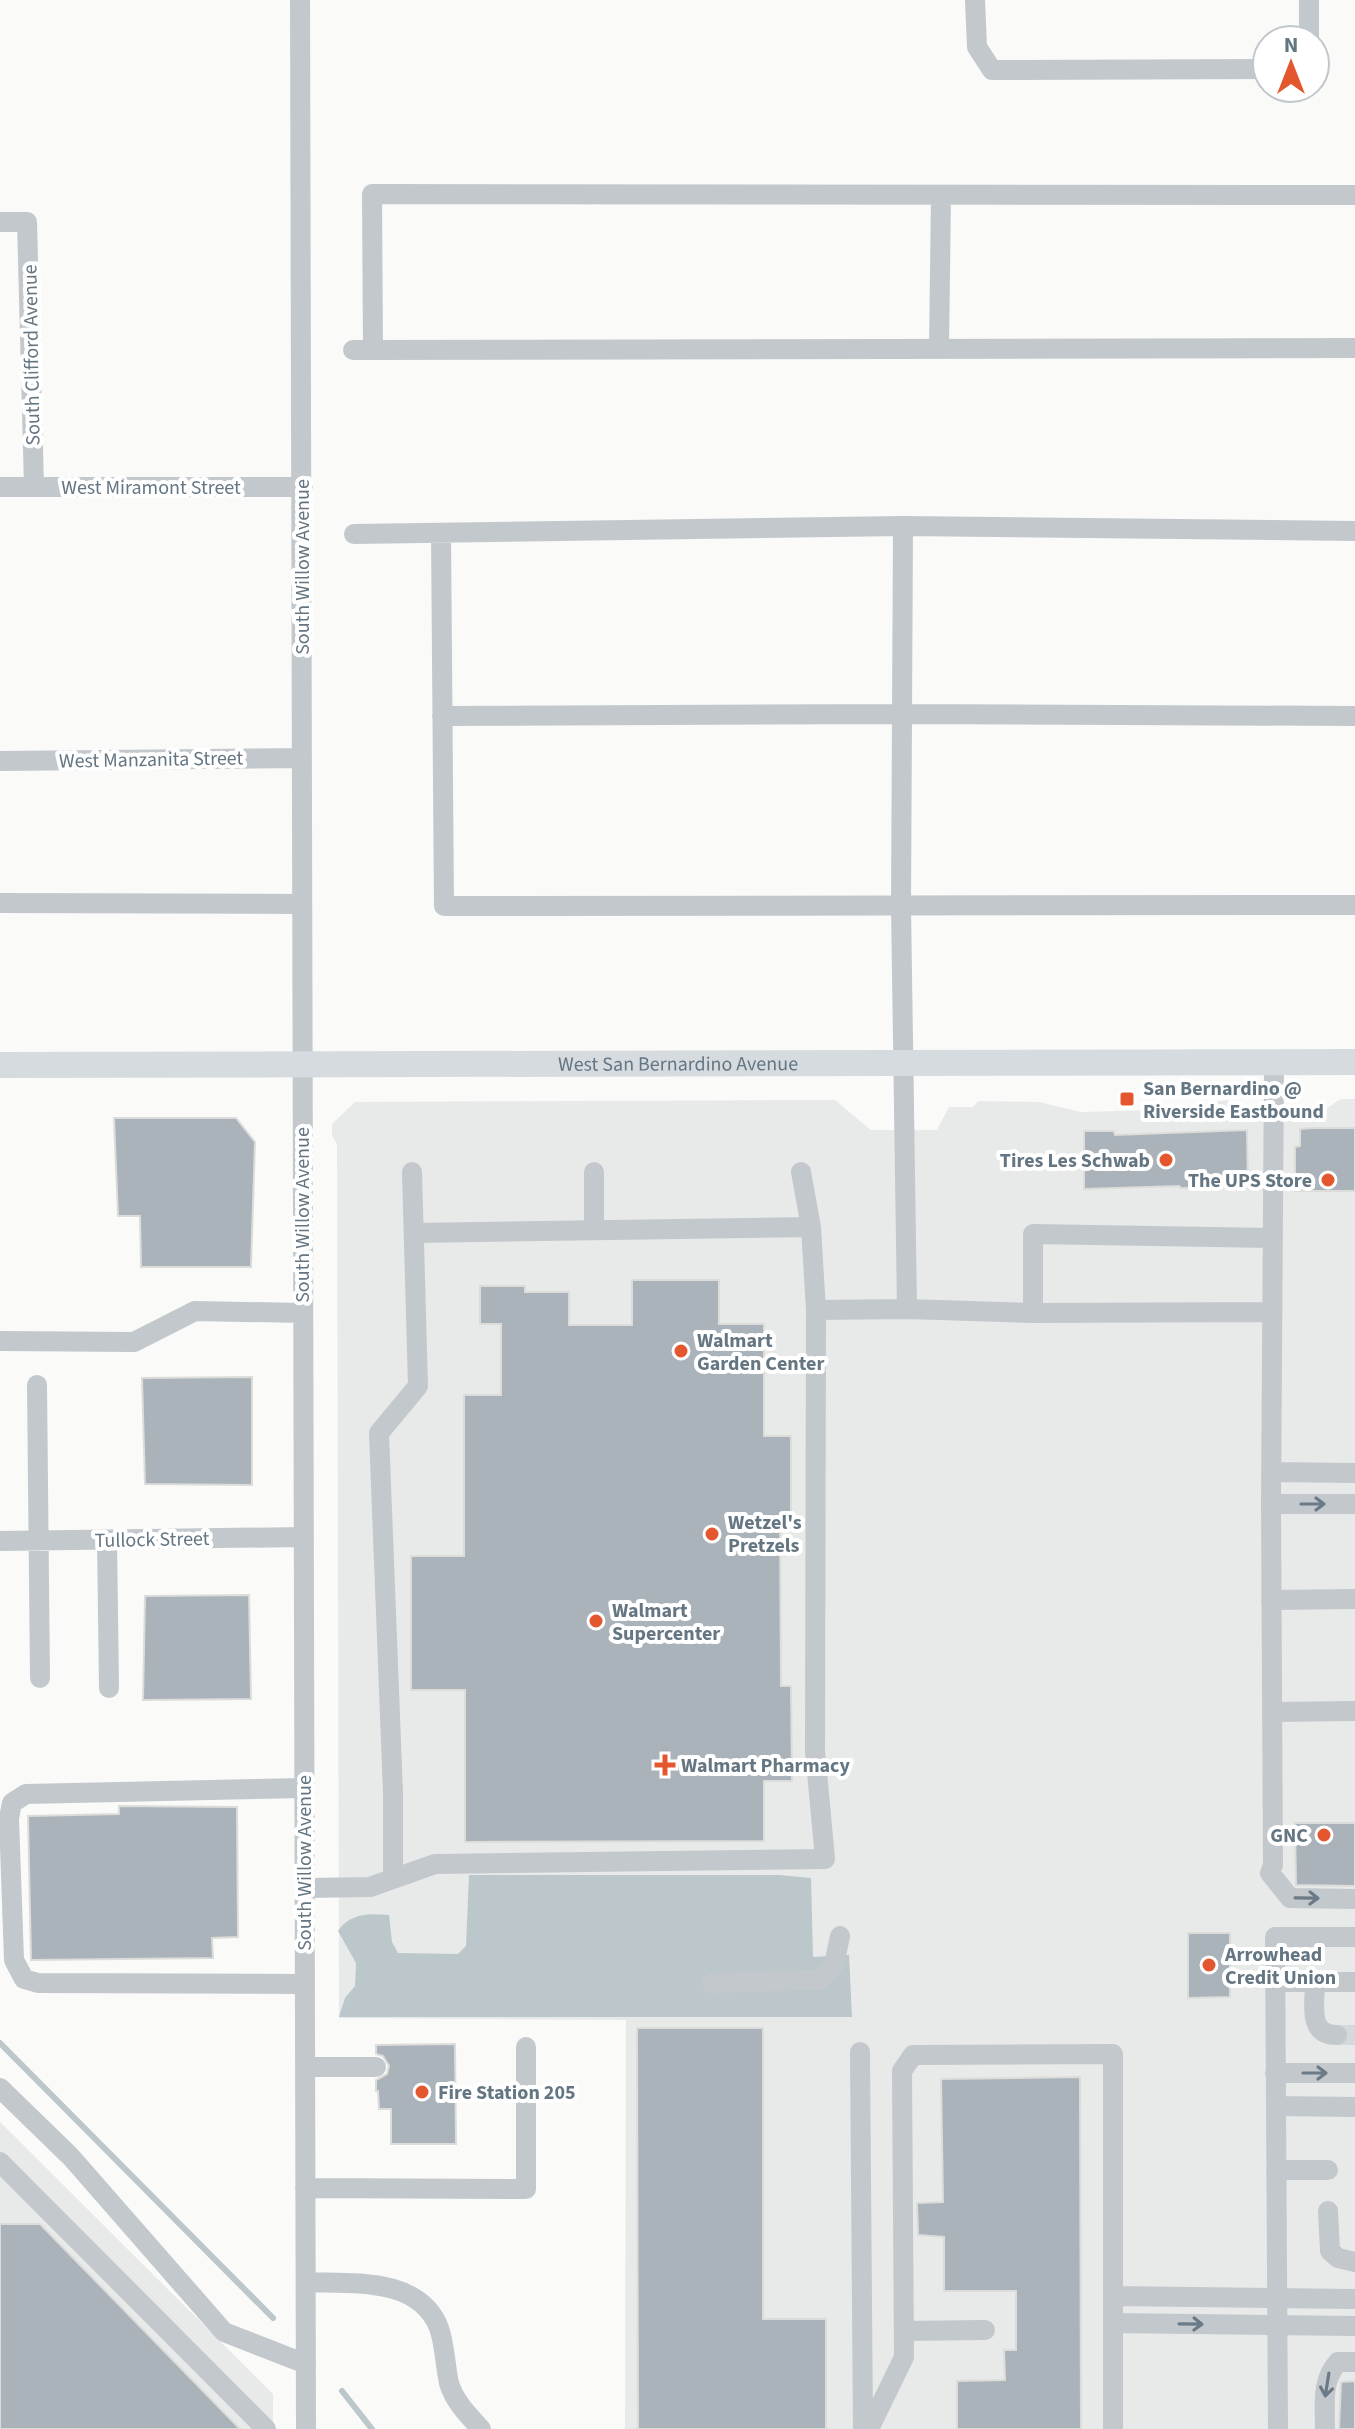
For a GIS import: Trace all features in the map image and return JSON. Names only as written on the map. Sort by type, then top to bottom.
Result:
[{"type":"main road","name":"West San Bernardino Avenue","points":[[0,1065],[1355,1062]]},
{"type":"street","name":"South Willow Avenue","points":[[300,0],[306,2429]]},
{"type":"street","points":[[975,0],[977,47],[992,70],[1251,69]]},
{"type":"street","points":[[1309,0],[1309,24]]},
{"type":"street","points":[[1355,195],[372,194],[363,350],[1355,348]]},
{"type":"street","points":[[939,349],[941,195]]},
{"type":"street","name":"South Clifford Avenue","points":[[0,222],[27,222],[34,487]]},
{"type":"street","name":"West Miramont Street","points":[[0,487],[303,487]]},
{"type":"street","points":[[903,526],[901,906],[907,1309]]},
{"type":"street","points":[[354,534],[903,526],[1355,531]]},
{"type":"street","points":[[441,533],[444,906],[1355,905]]},
{"type":"street","points":[[442,716],[1355,716]]},
{"type":"street","name":"West Manzanita Street","points":[[0,761],[301,758]]},
{"type":"street","points":[[0,903],[302,904]]},
{"type":"street","points":[[1274,1062],[1271,1472],[1273,1865],[1270,1873],[1290,1898],[1355,1899]]},
{"type":"street","points":[[393,1879],[393,1793],[379,1433],[418,1386],[412,1172]]},
{"type":"street","points":[[594,1172],[594,1230]]},
{"type":"street","points":[[305,1888],[370,1887],[435,1864],[825,1859],[815,1751],[816,1310],[811,1227],[801,1172]]},
{"type":"street","points":[[414,1233],[811,1227]]},
{"type":"street","points":[[1033,1313],[1033,1234],[1273,1238]]},
{"type":"street","points":[[816,1310],[1272,1312]]},
{"type":"street","points":[[0,1341],[134,1342],[195,1311],[303,1313]]},
{"type":"street","points":[[37,1385],[40,1678]]},
{"type":"street","points":[[1271,1472],[1355,1473]]},
{"type":"street","points":[[1271,1504],[1355,1504]]},
{"type":"street","name":"Tullock Street","points":[[0,1541],[303,1537]]},
{"type":"street","points":[[107,1540],[109,1688]]},
{"type":"street","points":[[1271,1600],[1355,1599]]},
{"type":"street","points":[[1272,1712],[1355,1711]]},
{"type":"street","points":[[304,1788],[26,1794],[12,1803],[9,1818],[14,1960],[24,1979],[38,1983],[305,1984]]},
{"type":"street","points":[[712,1983],[819,1980],[834,1965],[840,1936]]},
{"type":"street","points":[[1278,2429],[1275,1937],[1355,1937]]},
{"type":"street","points":[[1275,1982],[1355,1982]]},
{"type":"street","points":[[1315,1982],[1315,2022],[1318,2030],[1337,2035]]},
{"type":"street","points":[[305,2188],[526,2189],[526,2047]]},
{"type":"street","points":[[860,2052],[863,2429]]},
{"type":"street","points":[[869,2429],[904,2357],[902,2071],[913,2055],[1113,2054],[1113,2429]]},
{"type":"street","points":[[305,2067],[376,2067]]},
{"type":"street","points":[[1275,2073],[1355,2073]]},
{"type":"street","points":[[0,2088],[71,2157],[224,2332],[306,2364]]},
{"type":"street","points":[[1276,2106],[1355,2107]]},
{"type":"street","points":[[0,2162],[266,2429]]},
{"type":"street","points":[[1276,2170],[1328,2170]]},
{"type":"street","points":[[1328,2211],[1330,2251],[1338,2258],[1355,2262]]},
{"type":"street","points":[[306,2282],[393,2289],[415,2298],[426,2307],[439,2327],[450,2386],[464,2410],[481,2429]]},
{"type":"street","points":[[1113,2296],[1355,2299]]},
{"type":"street","points":[[1113,2323],[1355,2326]]},
{"type":"street","points":[[904,2331],[985,2330]]},
{"type":"street","points":[[1325,2429],[1325,2385],[1330,2371],[1338,2362],[1355,2362]]},
{"type":"shaded area","points":[[1341,1099],[1355,1099],[1355,2429],[625,2429],[626,2020],[339,2018],[337,1144],[332,1136],[332,1124],[355,1102],[835,1100],[871,1130],[937,1130],[949,1107],[973,1107],[978,1101],[1039,1102],[1081,1112],[1159,1110],[1227,1100],[1245,1116],[1321,1112]]},
{"type":"shaded area","points":[[469,1875],[779,1875],[811,1878],[813,1957],[849,1955],[852,2017],[339,2017],[345,1998],[355,1986],[356,1963],[338,1931],[343,1925],[360,1916],[389,1915],[392,1942],[398,1953],[458,1954],[466,1946]]},
{"type":"shaded area","points":[[0,2122],[273,2394],[273,2429],[0,2429]]},
{"type":"building","points":[[114,1118],[236,1118],[255,1142],[251,1267],[141,1267],[140,1216],[118,1216]]},
{"type":"building","points":[[1355,1128],[1355,1191],[1295,1191],[1295,1147],[1300,1146],[1300,1129]]},
{"type":"building","name":"Tires Les Schwab","points":[[1247,1130],[1248,1188],[1179,1186],[1084,1189],[1084,1131],[1114,1131],[1115,1135]]},
{"type":"building","name":"Walmart Supercenter","points":[[632,1280],[719,1280],[719,1324],[764,1324],[764,1436],[791,1436],[791,1517],[780,1517],[781,1686],[791,1686],[792,1781],[764,1781],[764,1841],[465,1842],[465,1690],[411,1690],[411,1556],[464,1556],[464,1395],[501,1395],[501,1324],[480,1324],[480,1286],[525,1286],[525,1292],[569,1292],[569,1325],[632,1325]]},
{"type":"building","points":[[252,1377],[252,1485],[145,1484],[142,1378]]},
{"type":"building","points":[[249,1595],[251,1699],[143,1700],[145,1596]]},
{"type":"building","points":[[119,1806],[237,1807],[238,1937],[212,1938],[213,1958],[31,1960],[28,1816],[119,1814]]},
{"type":"building","points":[[1295,1823],[1355,1823],[1355,1886],[1296,1885]]},
{"type":"building","name":"Arrowhead Credit Union","points":[[1188,1933],[1230,1933],[1230,1997],[1188,1998]]},
{"type":"building","points":[[637,2028],[763,2028],[763,2319],[826,2319],[826,2429],[638,2429]]},
{"type":"building","name":"Fire Station 205","points":[[455,2044],[456,2144],[391,2144],[391,2109],[379,2109],[376,2091],[376,2080],[387,2074],[389,2066],[383,2056],[376,2054],[376,2045]]},
{"type":"building","points":[[1080,2077],[1081,2429],[957,2429],[957,2381],[1005,2380],[1004,2350],[1016,2350],[1016,2291],[944,2291],[944,2237],[918,2235],[917,2203],[943,2202],[941,2079]]},
{"type":"building","points":[[0,2224],[40,2224],[240,2429],[0,2429]]},
{"type":"building","points":[[1355,2381],[1355,2429],[1339,2429],[1341,2382]]},
{"type":"waterway","points":[[0,2043],[273,2318]]},
{"type":"waterway","points":[[342,2391],[372,2429]]},
{"type":"tunnel","points":[[1337,2035],[1355,2035]]},
{"type":"place","name":"San Bernardino @ Riverside Eastbound","points":[[1127,1099]]},
{"type":"place","name":"Tires Les Schwab","points":[[1166,1160]]},
{"type":"place","name":"The UPS Store","points":[[1328,1180]]},
{"type":"place","name":"Walmart Garden Center","points":[[681,1351]]},
{"type":"place","name":"Wetzel's Pretzels","points":[[712,1534]]},
{"type":"place","name":"Walmart Supercenter","points":[[596,1621]]},
{"type":"place","name":"Walmart Pharmacy","points":[[665,1765]]},
{"type":"place","name":"GNC","points":[[1324,1835]]},
{"type":"place","name":"Arrowhead Credit Union","points":[[1209,1965]]},
{"type":"place","name":"Fire Station 205","points":[[422,2092]]}]
